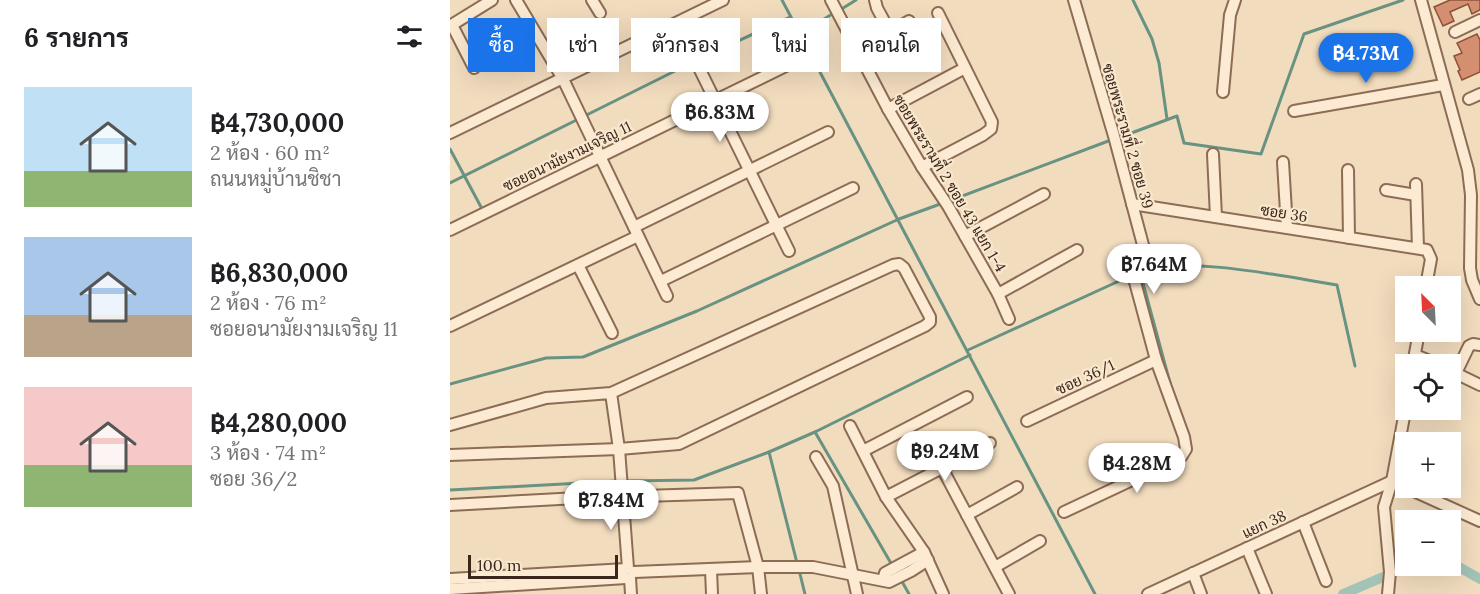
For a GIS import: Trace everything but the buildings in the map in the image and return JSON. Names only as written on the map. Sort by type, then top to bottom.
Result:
[{"type":"street","points":[[468,57],[451,25],[492,0]]},
{"type":"street","points":[[516,0],[563,79],[667,296]]},
{"type":"street","points":[[592,0],[600,12]]},
{"type":"street","points":[[687,18],[723,0]]},
{"type":"street","points":[[875,0],[882,18]]},
{"type":"street","name":"ซอยพระรามที่ 2 ซอย 39","points":[[1064,512],[1181,457],[1186,449],[1184,437],[1156,360],[1132,271],[1134,265],[1142,258],[1143,252],[1116,141],[1074,0]]},
{"type":"street","points":[[1223,92],[1230,15],[1235,0]]},
{"type":"street","points":[[1422,2],[1468,170],[1471,195],[1470,268],[1480,299]]},
{"type":"street","name":"ซอยพระรามที่ 2 ซอย 43 แยก 1-4","points":[[832,3],[841,18]]},
{"type":"street","points":[[922,167],[991,129],[992,122],[938,13]]},
{"type":"street","points":[[1455,32],[1480,21]]},
{"type":"street","points":[[450,134],[631,46]]},
{"type":"street","points":[[888,109],[965,68]]},
{"type":"street","points":[[701,72],[789,251]]},
{"type":"street","name":"ซอยอนามัยงามเจริญ 11","points":[[450,230],[773,72]]},
{"type":"street","name":"ซอยพระรามที่ 2 ซอย 43 แยก 1-4","points":[[869,72],[922,167],[948,206],[998,294],[1009,319]]},
{"type":"street","points":[[1294,111],[1443,85]]},
{"type":"street","points":[[1469,99],[1480,94]]},
{"type":"street","points":[[450,326],[578,265],[636,231],[828,132]]},
{"type":"street","points":[[1213,154],[1216,218]]},
{"type":"street","points":[[1283,162],[1287,228]]},
{"type":"street","points":[[1348,170],[1349,238]]},
{"type":"street","points":[[660,282],[853,188]]},
{"type":"street","points":[[1386,190],[1416,190],[1418,248]]},
{"type":"street","points":[[965,236],[1044,194]]},
{"type":"street","name":"ซอย 36","points":[[1132,204],[1427,250],[1431,259],[1428,276]]},
{"type":"street","points":[[998,294],[1077,250]]},
{"type":"street","points":[[450,425],[546,398],[611,393],[893,265],[899,264],[904,268],[930,317],[930,322],[925,327],[679,444],[619,449],[450,455]]},
{"type":"street","points":[[578,265],[612,333]]},
{"type":"street","points":[[1461,359],[1469,346],[1480,345]]},
{"type":"street","name":"ซอย 36/1","points":[[1027,421],[1156,360]]},
{"type":"street","points":[[1461,376],[1480,385]]},
{"type":"street","points":[[611,393],[622,477],[631,594]]},
{"type":"street","points":[[863,451],[967,397]]},
{"type":"street","points":[[1388,594],[1390,572],[1384,507],[1392,481],[1403,420]]},
{"type":"street","points":[[850,426],[886,496],[926,556],[943,594]]},
{"type":"street","points":[[886,496],[990,443]]},
{"type":"street","points":[[816,457],[833,486],[858,594]]},
{"type":"street","points":[[942,468],[1009,594]]},
{"type":"street","name":"แยก 38","points":[[1148,594],[1392,481]]},
{"type":"street","points":[[967,515],[1017,487]]},
{"type":"street","points":[[643,496],[738,493],[758,567],[760,594]]},
{"type":"street","points":[[450,505],[597,497]]},
{"type":"street","points":[[1430,498],[1480,521]]},
{"type":"street","points":[[1303,522],[1326,581]]},
{"type":"street","points":[[995,567],[1040,541]]},
{"type":"street","points":[[1247,548],[1266,594]]},
{"type":"street","points":[[450,589],[550,578],[758,567],[813,567],[886,579],[926,556]]},
{"type":"street","points":[[711,570],[712,594]]},
{"type":"street","points":[[1192,573],[1201,594]]},
{"type":"street","points":[[450,579],[550,578]]},
{"type":"waterway","points":[[782,0],[1095,594]]},
{"type":"waterway","points":[[840,10],[856,0]]},
{"type":"waterway","points":[[1133,0],[1152,39],[1159,63],[1167,119]]},
{"type":"waterway","points":[[1118,138],[1177,116],[1184,143],[1261,154],[1304,34],[1403,0]]},
{"type":"waterway","points":[[826,18],[834,13]]},
{"type":"waterway","points":[[740,40],[790,17]]},
{"type":"waterway","points":[[450,183],[673,72]]},
{"type":"waterway","points":[[949,201],[1111,140]]},
{"type":"waterway","points":[[450,149],[481,207]]},
{"type":"waterway","points":[[450,384],[546,358],[583,357],[697,311],[899,219],[943,203]]},
{"type":"waterway","points":[[1136,273],[1156,268],[1206,266],[1337,285],[1355,366]]},
{"type":"waterway","points":[[1140,272],[1170,383]]},
{"type":"waterway","points":[[968,350],[1130,276]]},
{"type":"waterway","points":[[625,481],[694,480],[815,432],[970,355]]},
{"type":"waterway","points":[[815,432],[892,565]]},
{"type":"waterway","points":[[769,452],[797,563]]},
{"type":"waterway","points":[[450,490],[618,481]]},
{"type":"waterway","points":[[1461,568],[1480,579]]},
{"type":"waterway","points":[[799,570],[805,594]]},
{"type":"waterway","points":[[1343,594],[1395,572]]},
{"type":"waterway","points":[[900,578],[909,594]]}]
